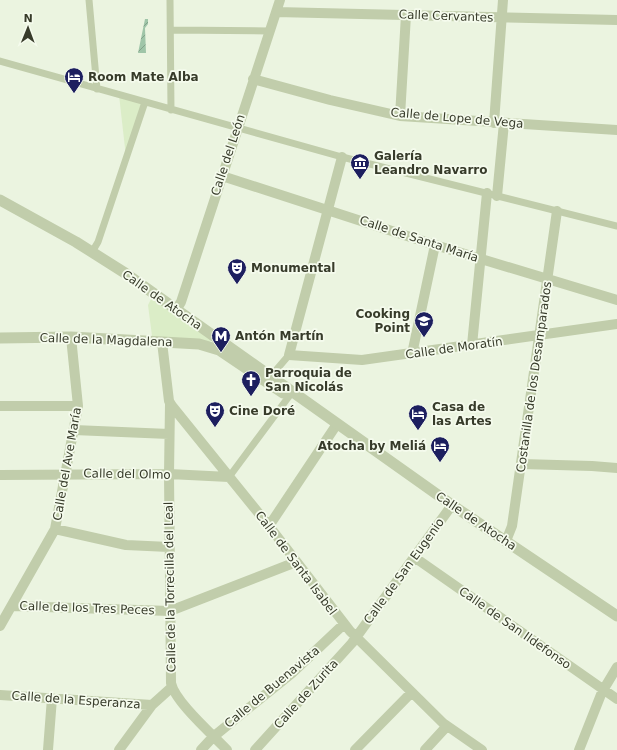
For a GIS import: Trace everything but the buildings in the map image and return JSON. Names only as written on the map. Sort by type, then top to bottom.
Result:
[{"type":"street","points":[[89,0],[97,89]]},
{"type":"street","points":[[170,0],[171,110]]},
{"type":"street","name":"Calle del León","points":[[176,310],[181,302],[280,0]]},
{"type":"street","points":[[497,196],[503,0]]},
{"type":"street","name":"Calle Cervantes","points":[[276,12],[617,20]]},
{"type":"street","points":[[400,116],[406,15]]},
{"type":"street","points":[[171,30],[269,32]]},
{"type":"street","points":[[0,61],[342,157],[617,226]]},
{"type":"street","name":"Calle de Lope de Vega","points":[[253,79],[330,100],[400,116],[617,130]]},
{"type":"street","points":[[92,252],[98,242],[144,102]]},
{"type":"street","points":[[271,376],[289,355],[342,157]]},
{"type":"street","name":"Calle de Santa María","points":[[222,176],[435,245],[617,300]]},
{"type":"street","points":[[472,345],[487,193]]},
{"type":"street","name":"Calle de Atocha","points":[[0,200],[92,252],[271,376],[291,394]]},
{"type":"street","name":"Costanilla de los Desamparados","points":[[506,541],[512,526],[522,464],[538,335],[557,211]]},
{"type":"street","points":[[412,354],[435,245]]},
{"type":"street","name":"Calle de Moratín","points":[[289,355],[362,360],[617,324]]},
{"type":"street","name":"Calle de la Magdalena","points":[[0,338],[71,337],[199,344],[212,347]]},
{"type":"street","name":"Calle del Ave María","points":[[0,626],[55,529],[64,473],[78,406],[71,337]]},
{"type":"street","points":[[162,342],[170,404]]},
{"type":"street","name":"Calle de Atocha","points":[[212,347],[291,394],[337,424],[452,505],[617,616]]},
{"type":"street","points":[[229,477],[291,394]]},
{"type":"street","name":"Calle de la Torrecilla del Leal","points":[[170,404],[168,474],[172,687],[214,737],[227,750]]},
{"type":"street","name":"Calle de Santa Isabel","points":[[170,404],[269,526],[356,638],[411,693],[447,726],[482,750]]},
{"type":"street","points":[[0,406],[78,406]]},
{"type":"street","points":[[269,526],[337,424]]},
{"type":"street","points":[[74,430],[169,434]]},
{"type":"street","points":[[522,464],[617,468]]},
{"type":"street","name":"Calle del Olmo","points":[[0,474],[168,474],[229,477]]},
{"type":"street","name":"Calle de San Eugenio","points":[[356,638],[452,505]]},
{"type":"street","points":[[55,529],[126,545],[169,547]]},
{"type":"street","name":"Calle de San Ildefonso","points":[[414,557],[617,699]]},
{"type":"street","name":"Calle de los Tres Peces","points":[[12,606],[170,611],[296,562]]},
{"type":"street","name":"Calle de Buenavista","points":[[201,750],[214,737],[292,672],[344,624]]},
{"type":"street","name":"Calle de Zurita","points":[[255,750],[356,638]]},
{"type":"street","points":[[579,750],[603,690],[617,667]]},
{"type":"street","points":[[119,750],[152,705],[172,687]]},
{"type":"street","points":[[355,750],[411,693]]},
{"type":"street","name":"Calle de la Esperanza","points":[[0,695],[152,705]]},
{"type":"street","points":[[48,750],[52,698]]},
{"type":"street","points":[[425,750],[447,726]]},
{"type":"shaded area","points":[[145,19],[148,19],[148,24],[145,28],[146,53],[138,53]]},
{"type":"shaded area","points":[[119,95],[145,102],[126,157]]},
{"type":"shaded area","points":[[152,297],[212,340],[210,342],[156,339],[152,336],[148,305]]},
{"type":"place","name":"Room Mate Alba","points":[[74,94]]},
{"type":"place","name":"Galería Leandro Navarro","points":[[360,180]]},
{"type":"place","name":"Monumental","points":[[237,285]]},
{"type":"place","name":"Cooking Point","points":[[424,338]]},
{"type":"place","name":"Antón Martín","points":[[221,353]]},
{"type":"place","name":"Parroquia de San Nicolás","points":[[251,397]]},
{"type":"place","name":"Cine Doré","points":[[215,428]]},
{"type":"place","name":"Casa de las Artes","points":[[418,431]]},
{"type":"place","name":"Atocha by Meliá","points":[[440,463]]}]
